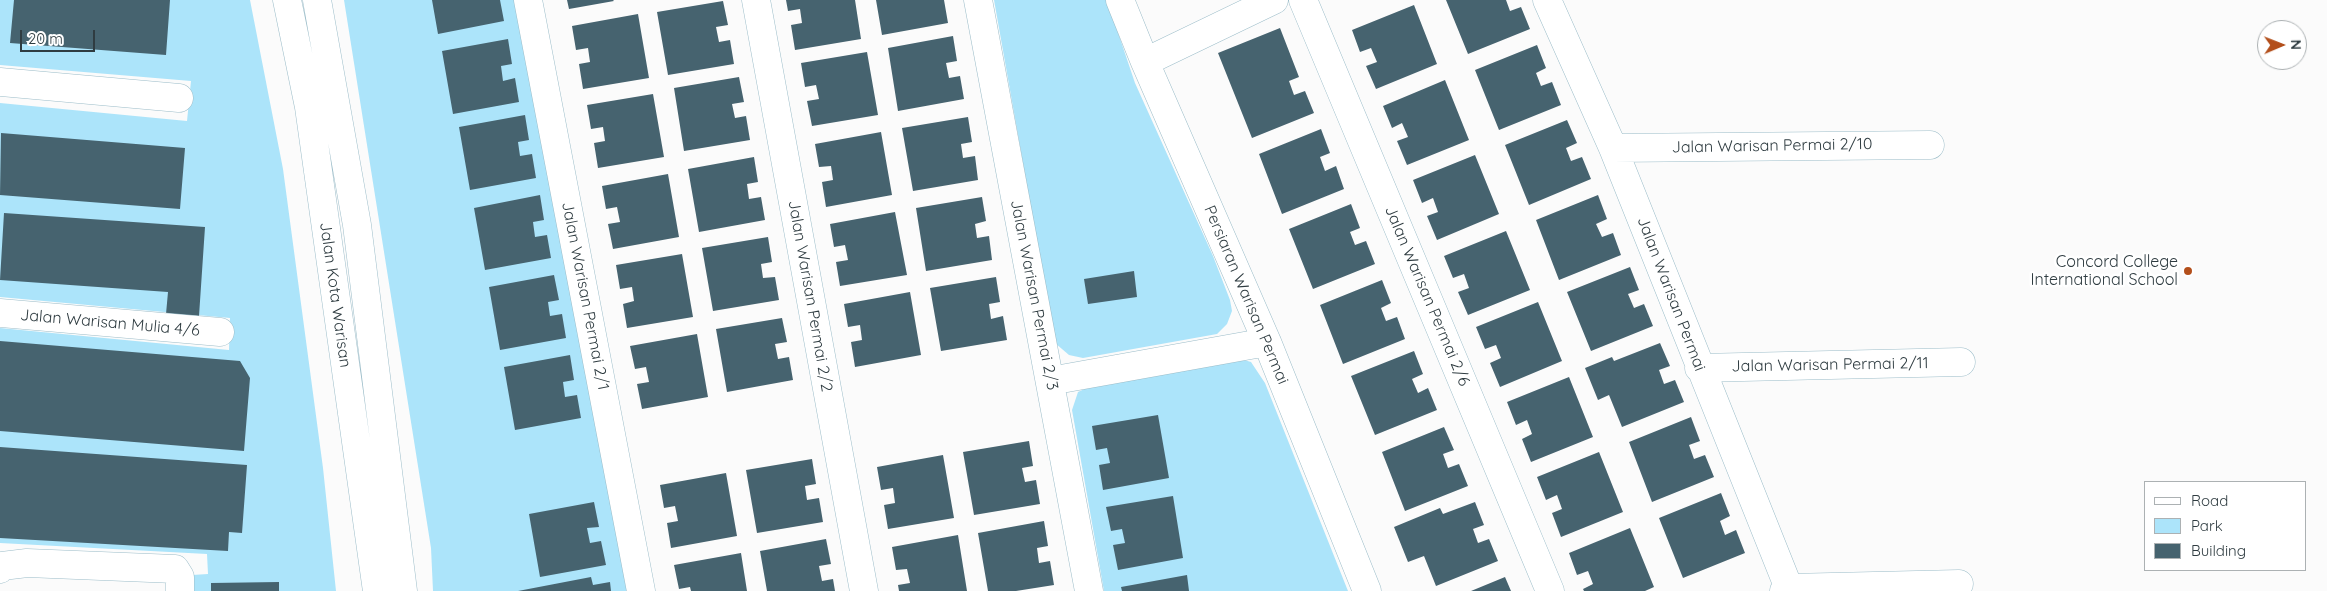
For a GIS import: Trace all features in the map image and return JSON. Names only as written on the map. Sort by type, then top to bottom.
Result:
[{"type":"street","name":"Jalan Kota Warisan","points":[[287,0],[309,107],[377,591]]},
{"type":"street","name":"Jalan Kota Warisan","points":[[318,0],[357,225],[403,591]]},
{"type":"street","name":"Jalan Warisan Permai 2/1","points":[[528,0],[641,591]]},
{"type":"street","name":"Jalan Warisan Permai 2/2","points":[[756,0],[864,591]]},
{"type":"street","name":"Jalan Warisan Permai 2/3","points":[[978,0],[1089,591]]},
{"type":"street","name":"Persiaran Warisan Permai","points":[[1120,0],[1145,62],[1267,342],[1367,591]]},
{"type":"street","points":[[1145,62],[1274,0]]},
{"type":"street","name":"Jalan Warisan Permai 2/6","points":[[1303,0],[1550,591]]},
{"type":"street","name":"Jalan Warisan Permai","points":[[1547,0],[1613,148],[1788,590]]},
{"type":"street","points":[[0,82],[179,98]]},
{"type":"street","name":"Jalan Warisan Permai 2/10","points":[[1613,148],[1930,145]]},
{"type":"street","name":"Jalan Warisan Mulia 4/6","points":[[0,313],[220,332]]},
{"type":"street","points":[[1050,380],[1267,342]]},
{"type":"street","name":"Jalan Warisan Permai 2/11","points":[[1700,368],[1961,362]]},
{"type":"street","points":[[0,569],[2,566],[27,563],[175,569],[180,577],[180,591]]},
{"type":"street","points":[[1788,590],[1959,584]]},
{"type":"green space","points":[[0,0],[250,0],[283,169],[323,468],[336,591],[192,591],[192,575],[208,574],[207,554],[0,543],[0,328],[229,350],[230,318],[0,297],[0,103],[187,121],[191,81],[0,65]]},
{"type":"green space","points":[[344,0],[514,0],[627,591],[433,591],[431,548]]},
{"type":"green space","points":[[994,0],[1107,0],[1135,83],[1213,256],[1230,300],[1232,311],[1227,324],[1217,334],[1083,358],[1069,355],[1055,343]]},
{"type":"green space","points":[[1237,358],[1251,362],[1265,383],[1348,591],[1104,591],[1072,410],[1078,392],[1097,383]]},
{"type":"building","points":[[14,0],[170,0],[166,55],[10,43]]},
{"type":"building","points":[[432,0],[500,0],[504,21],[438,34]]},
{"type":"building","points":[[567,0],[613,0],[614,1],[569,9]]},
{"type":"building","points":[[786,0],[855,0],[861,39],[795,50],[791,25],[802,23],[800,9],[788,11]]},
{"type":"building","points":[[876,0],[944,0],[948,23],[882,35]]},
{"type":"building","points":[[1446,0],[1506,0],[1510,11],[1521,7],[1530,29],[1468,54]]},
{"type":"building","points":[[723,1],[728,25],[716,27],[719,42],[730,40],[734,64],[668,75],[657,12]]},
{"type":"building","points":[[1414,5],[1437,64],[1376,89],[1366,66],[1377,62],[1371,48],[1360,52],[1352,30]]},
{"type":"building","points":[[638,14],[649,78],[583,89],[579,64],[590,62],[588,48],[576,50],[572,26]]},
{"type":"building","points":[[1280,28],[1299,77],[1289,81],[1294,95],[1305,91],[1314,113],[1252,138],[1218,53]]},
{"type":"building","points":[[953,36],[957,61],[946,63],[949,78],[960,76],[964,99],[898,111],[888,48]]},
{"type":"building","points":[[508,39],[512,64],[501,66],[503,81],[515,78],[519,102],[453,114],[442,51]]},
{"type":"building","points":[[1537,45],[1546,68],[1536,73],[1541,86],[1552,82],[1561,105],[1499,130],[1475,70]]},
{"type":"building","points":[[867,52],[878,115],[812,126],[807,101],[819,99],[816,85],[805,87],[801,63]]},
{"type":"building","points":[[739,77],[744,102],[732,104],[735,118],[746,116],[750,140],[684,151],[674,88]]},
{"type":"building","points":[[1445,80],[1469,140],[1407,165],[1397,141],[1408,137],[1402,123],[1392,128],[1383,106]]},
{"type":"building","points":[[653,94],[664,157],[598,168],[594,143],[605,141],[603,127],[591,129],[587,105]]},
{"type":"building","points":[[525,115],[529,140],[518,142],[520,156],[532,154],[536,178],[470,190],[459,127]]},
{"type":"building","points":[[968,117],[972,142],[961,144],[963,158],[975,156],[978,180],[913,191],[902,128]]},
{"type":"building","points":[[1567,120],[1577,143],[1566,148],[1571,161],[1582,157],[1591,179],[1529,205],[1505,145]]},
{"type":"building","points":[[1321,129],[1330,153],[1320,157],[1325,171],[1336,166],[1344,189],[1282,214],[1259,154]]},
{"type":"building","points":[[881,132],[892,195],[826,207],[822,182],[833,180],[831,166],[819,167],[815,144]]},
{"type":"building","points":[[1,133],[185,148],[180,209],[0,195]]},
{"type":"building","points":[[1475,155],[1499,214],[1437,240],[1427,216],[1438,212],[1433,198],[1422,203],[1413,180]]},
{"type":"building","points":[[754,157],[758,182],[747,184],[749,199],[761,197],[765,220],[699,232],[688,169]]},
{"type":"building","points":[[668,174],[679,237],[613,249],[608,224],[620,222],[617,207],[606,209],[602,186]]},
{"type":"building","points":[[540,195],[544,220],[533,222],[535,237],[547,235],[551,258],[485,270],[474,208]]},
{"type":"building","points":[[1598,195],[1607,219],[1596,224],[1602,237],[1613,233],[1621,255],[1559,280],[1536,220]]},
{"type":"building","points":[[982,197],[986,221],[975,224],[977,238],[989,236],[992,260],[926,271],[916,208]]},
{"type":"building","points":[[1351,204],[1360,228],[1350,232],[1355,245],[1366,241],[1375,264],[1313,289],[1289,229]]},
{"type":"building","points":[[895,212],[907,275],[840,286],[836,262],[848,260],[845,245],[834,247],[830,224]]},
{"type":"building","points":[[4,213],[205,227],[199,316],[166,314],[168,292],[0,280]]},
{"type":"building","points":[[1506,231],[1530,290],[1468,315],[1458,292],[1469,288],[1464,274],[1453,278],[1444,256]]},
{"type":"building","points":[[768,237],[772,262],[761,264],[763,278],[775,277],[779,300],[713,311],[702,248]]},
{"type":"building","points":[[682,254],[693,317],[627,328],[623,304],[634,301],[632,287],[620,289],[616,265]]},
{"type":"building","points":[[1630,267],[1639,290],[1628,294],[1634,308],[1644,304],[1653,326],[1591,351],[1567,292]]},
{"type":"building","points":[[1134,271],[1137,297],[1088,304],[1084,279]]},
{"type":"building","points":[[554,275],[559,300],[548,302],[550,316],[562,314],[566,338],[500,350],[489,287]]},
{"type":"building","points":[[996,277],[1000,302],[989,304],[991,319],[1003,316],[1007,340],[941,351],[930,288]]},
{"type":"building","points":[[1382,280],[1391,303],[1381,308],[1386,321],[1397,317],[1405,339],[1343,364],[1320,305]]},
{"type":"building","points":[[910,292],[921,355],[855,367],[851,342],[862,340],[860,325],[848,327],[844,304]]},
{"type":"building","points":[[1538,302],[1562,361],[1500,387],[1490,363],[1501,358],[1496,345],[1485,349],[1476,327]]},
{"type":"building","points":[[782,318],[787,342],[775,344],[778,359],[789,357],[793,380],[727,392],[716,329]]},
{"type":"building","points":[[697,334],[708,397],[642,409],[637,384],[649,382],[646,367],[635,369],[630,346]]},
{"type":"building","points":[[0,341],[240,361],[250,378],[244,451],[0,431]]},
{"type":"building","points":[[1660,343],[1670,366],[1659,370],[1664,384],[1675,380],[1684,402],[1622,427],[1609,395],[1598,400],[1585,368],[1612,357],[1614,361]]},
{"type":"building","points":[[1414,351],[1423,374],[1412,379],[1418,393],[1428,388],[1437,410],[1375,435],[1351,376]]},
{"type":"building","points":[[570,355],[574,380],[563,382],[565,397],[577,395],[581,418],[515,430],[504,367]]},
{"type":"building","points":[[1569,377],[1593,437],[1531,462],[1522,439],[1532,434],[1527,420],[1516,425],[1507,402]]},
{"type":"building","points":[[1158,415],[1169,478],[1103,490],[1099,465],[1110,463],[1107,448],[1096,450],[1092,426]]},
{"type":"building","points":[[1691,417],[1700,441],[1689,445],[1694,459],[1705,455],[1714,477],[1652,502],[1629,442]]},
{"type":"building","points":[[1444,427],[1454,450],[1443,454],[1448,468],[1459,464],[1468,486],[1405,511],[1382,452]]},
{"type":"building","points":[[1029,441],[1033,466],[1022,468],[1025,482],[1036,480],[1040,504],[974,515],[963,452]]},
{"type":"building","points":[[0,447],[247,465],[242,533],[229,532],[228,551],[0,538]]},
{"type":"building","points":[[1599,452],[1623,512],[1561,537],[1552,513],[1562,509],[1557,495],[1546,500],[1537,477]]},
{"type":"building","points":[[943,455],[954,518],[888,529],[884,505],[895,503],[893,488],[881,490],[877,467]]},
{"type":"building","points":[[812,459],[816,484],[805,486],[807,500],[819,498],[823,522],[757,533],[746,470]]},
{"type":"building","points":[[726,473],[737,536],[671,548],[667,523],[678,521],[675,506],[664,508],[660,485]]},
{"type":"building","points":[[1721,493],[1730,516],[1720,521],[1725,535],[1736,530],[1745,553],[1683,578],[1659,518]]},
{"type":"building","points":[[1173,496],[1183,558],[1118,570],[1113,545],[1125,543],[1122,529],[1111,531],[1106,507]]},
{"type":"building","points":[[594,502],[599,527],[587,528],[590,543],[601,541],[606,565],[540,577],[529,514]]},
{"type":"building","points":[[1475,502],[1484,525],[1473,529],[1478,543],[1489,539],[1498,561],[1436,586],[1424,556],[1408,562],[1394,527],[1440,508],[1443,514]]},
{"type":"building","points":[[1044,521],[1048,546],[1037,548],[1039,563],[1050,561],[1054,585],[1016,591],[988,591],[978,533]]},
{"type":"building","points":[[1630,528],[1654,587],[1645,591],[1584,591],[1583,589],[1593,584],[1588,571],[1577,575],[1569,553]]},
{"type":"building","points":[[958,535],[967,591],[899,591],[898,585],[910,583],[907,569],[896,570],[892,547]]},
{"type":"building","points":[[826,539],[831,564],[819,566],[822,581],[833,579],[835,591],[767,591],[760,551]]},
{"type":"building","points":[[741,553],[747,591],[691,591],[690,587],[679,589],[674,565]]},
{"type":"building","points":[[1187,575],[1189,591],[1122,591],[1121,587]]},
{"type":"building","points":[[591,577],[593,585],[610,582],[611,591],[518,591]]},
{"type":"building","points":[[1505,577],[1511,591],[1471,591]]},
{"type":"building","points":[[279,582],[279,591],[211,591],[211,583]]},
{"type":"place","name":"Concord College International School","points":[[2188,271]]}]
